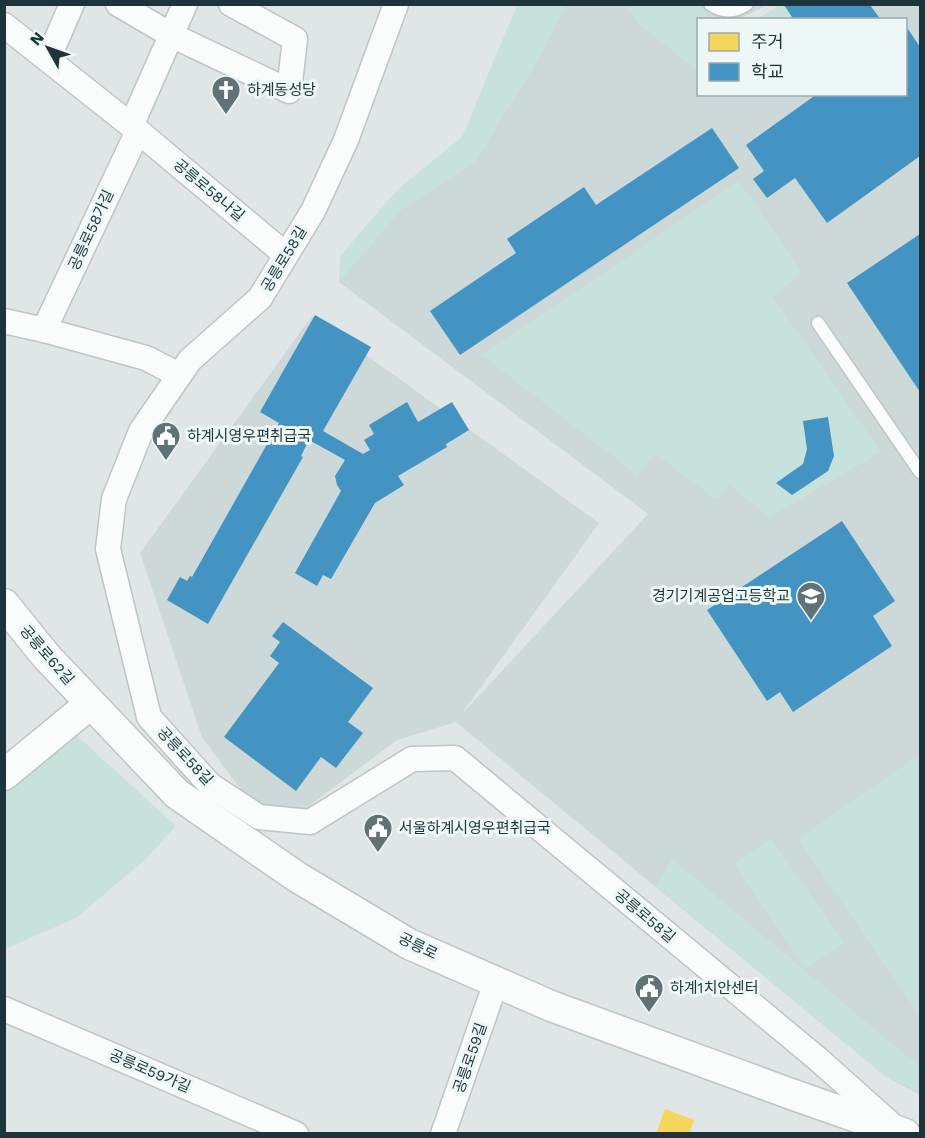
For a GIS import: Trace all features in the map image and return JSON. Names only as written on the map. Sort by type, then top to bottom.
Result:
[{"type":"street","points":[[48,59],[72,4]]},
{"type":"street","points":[[118,4],[171,35],[289,91],[296,39],[231,4]]},
{"type":"street","points":[[134,128],[185,4]]},
{"type":"street","name":"공릉로58길","points":[[396,4],[346,140],[313,211],[260,298],[190,360],[179,375],[141,431],[114,499],[108,549],[149,717],[210,785],[259,817],[310,822],[412,759],[455,758],[819,1060],[902,1132]]},
{"type":"street","name":"공릉로58나길","points":[[4,25],[134,128],[286,255]]},
{"type":"street","name":"공릉로58가길","points":[[44,330],[134,128]]},
{"type":"street","points":[[4,321],[146,358],[179,375]]},
{"type":"street","name":"공릉로62길","points":[[4,604],[46,656],[90,704]]},
{"type":"street","points":[[4,775],[90,704]]},
{"type":"street","name":"공릉로","points":[[90,704],[177,794],[297,878],[410,944],[551,1006],[902,1132]]},
{"type":"street","name":"공릉로59길","points":[[443,1134],[496,982]]},
{"type":"street","name":"공릉로59가길","points":[[4,1010],[296,1134]]},
{"type":"lane","points":[[710,4],[720,11],[738,10],[747,4]]},
{"type":"lane","points":[[818,323],[921,472]]},
{"type":"shaded area","name":"경기기계공업고등학교","points":[[547,5],[661,5],[697,53],[697,96],[907,96],[907,18],[803,18],[829,5],[920,5],[920,1095],[885,1076],[456,722],[397,740],[273,833],[202,737],[140,553],[312,316],[599,523],[460,716],[648,514],[339,282],[362,239],[473,142]]},
{"type":"shaded area","points":[[681,5],[767,5],[742,18],[697,19]]},
{"type":"green space","points":[[517,5],[566,5],[537,62],[475,162],[401,210],[339,282],[340,256],[398,189],[462,137]]},
{"type":"green space","points":[[624,5],[699,5],[710,18],[697,18],[697,70],[642,27]]},
{"type":"green space","points":[[779,5],[831,5],[809,18],[759,18]]},
{"type":"green space","points":[[739,181],[802,272],[773,297],[881,452],[770,517],[729,485],[716,500],[656,454],[637,475],[482,355]]},
{"type":"green space","points":[[73,732],[176,826],[146,859],[76,918],[5,949],[5,787]]},
{"type":"green space","points":[[920,754],[920,1016],[798,839]]},
{"type":"green space","points":[[771,838],[844,943],[806,969],[734,864]]},
{"type":"green space","points":[[672,859],[903,1053],[920,1064],[920,1092],[885,1076],[656,886]]},
{"type":"building: 주거","points":[[665,1109],[694,1120],[689,1134],[656,1134]]},
{"type":"building: 학교","points":[[784,5],[870,5],[880,18],[793,18]]},
{"type":"building: 학교","points":[[907,30],[920,47],[920,156],[827,223],[795,178],[767,198],[753,179],[764,171],[746,145],[814,96],[907,96]]},
{"type":"building: 학교","points":[[712,128],[739,168],[460,355],[430,311],[516,253],[507,239],[584,187],[596,205]]},
{"type":"building: 학교","points":[[920,234],[920,392],[847,283]]},
{"type":"building: 학교","points":[[315,315],[371,347],[323,431],[363,454],[370,450],[364,440],[374,434],[369,425],[407,402],[418,422],[452,402],[469,430],[446,444],[447,447],[398,476],[404,485],[375,503],[331,579],[323,575],[317,586],[295,573],[341,491],[335,476],[345,460],[309,440],[301,456],[303,457],[208,624],[167,600],[180,577],[187,581],[190,576],[192,577],[279,423],[260,412]]},
{"type":"building: 학교","points":[[828,417],[834,456],[828,471],[792,495],[776,483],[803,464],[807,449],[803,421]]},
{"type":"building: 학교","points":[[842,521],[895,601],[873,616],[892,646],[793,712],[780,692],[767,701],[707,610]]},
{"type":"building: 학교","points":[[283,622],[373,688],[348,722],[363,733],[336,768],[321,757],[296,791],[224,737],[279,663],[270,656],[280,642],[272,636]]},
{"type":"place","name":"하계동성당","points":[[226,116]]},
{"type":"place","name":"하계시영우편취급국","points":[[166,462]]},
{"type":"place","name":"경기기계공업고등학교","points":[[811,622]]},
{"type":"place","name":"서울하계시영우편취급국","points":[[378,854]]},
{"type":"place","name":"하계1치안센터","points":[[649,1014]]}]
